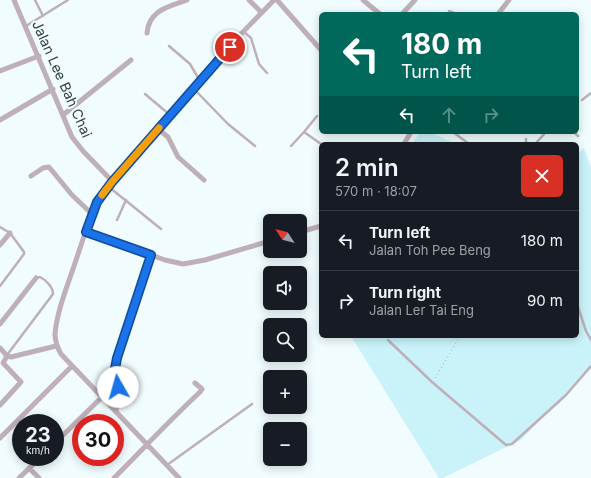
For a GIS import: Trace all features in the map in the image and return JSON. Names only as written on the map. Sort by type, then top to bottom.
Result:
[{"type":"street","name":"Jalan Lee Bah Chai","points":[[14,0],[38,56],[50,90],[70,132],[77,145],[110,184]]},
{"type":"street","points":[[147,33],[148,26],[155,14],[164,8],[187,0]]},
{"type":"street","points":[[249,0],[261,12]]},
{"type":"street","points":[[179,478],[72,366],[56,346],[55,334],[60,310],[97,202],[110,184],[158,129],[261,12],[274,0]]},
{"type":"street","points":[[277,0],[319,48]]},
{"type":"street","points":[[363,0],[378,12]]},
{"type":"street","points":[[404,12],[415,0]]},
{"type":"street","points":[[500,12],[509,0]]},
{"type":"street","points":[[0,71],[38,56]]},
{"type":"street","points":[[63,115],[131,60]]},
{"type":"street","points":[[0,120],[50,90]]},
{"type":"street","points":[[158,129],[168,137],[173,150],[178,156],[204,180]]},
{"type":"street","points":[[31,176],[43,168],[49,167],[72,195],[92,214]]},
{"type":"street","points":[[307,230],[319,227]]},
{"type":"street","points":[[86,232],[175,263],[192,263],[263,243]]},
{"type":"street","points":[[0,245],[10,233]]},
{"type":"street","points":[[116,412],[118,395],[115,365],[151,255]]},
{"type":"street","points":[[0,324],[36,278]]},
{"type":"street","points":[[0,348],[7,356],[11,357],[56,346]]},
{"type":"street","points":[[0,404],[22,382],[3,363],[7,356]]},
{"type":"street","points":[[0,438],[72,366]]},
{"type":"street","points":[[114,478],[158,432],[200,392],[202,389],[196,383]]},
{"type":"street","points":[[64,434],[102,397]]},
{"type":"street","points":[[0,428],[5,433]]},
{"type":"street","points":[[19,478],[29,468],[39,478]]},
{"type":"lane","points":[[36,0],[43,16]]},
{"type":"lane","points":[[25,26],[68,0]]},
{"type":"lane","points":[[244,31],[251,38],[259,64],[267,73]]},
{"type":"lane","points":[[169,46],[190,64],[201,81]]},
{"type":"lane","points":[[194,89],[228,124],[255,146]]},
{"type":"lane","points":[[582,100],[591,93]]},
{"type":"lane","points":[[145,94],[170,116]]},
{"type":"lane","points":[[291,146],[317,116]]},
{"type":"lane","points":[[304,132],[319,143]]},
{"type":"lane","points":[[456,134],[466,142]]},
{"type":"lane","points":[[537,142],[544,134]]},
{"type":"lane","points":[[110,184],[126,200],[161,229]]},
{"type":"lane","points":[[117,220],[126,200]]},
{"type":"lane","points":[[0,227],[10,233],[24,252],[0,286]]},
{"type":"lane","points":[[7,356],[53,294],[52,289],[46,281],[40,277],[36,278]]},
{"type":"lane","points":[[579,310],[586,331],[591,340]]},
{"type":"lane","points":[[388,340],[432,382],[503,444],[509,445],[566,395],[591,366]]},
{"type":"lane","points":[[167,465],[252,404]]},
{"type":"path","points":[[432,382],[459,338]]},
{"type":"shaded area","points":[[419,134],[434,134],[452,142],[413,142]]},
{"type":"shaded area","points":[[584,148],[591,168],[591,368],[521,440],[443,478],[439,478],[352,338],[579,338],[579,153]]},
{"type":"slow traffic","points":[[102,195],[159,128]]},
{"type":"route","points":[[118,387],[115,365],[151,255],[86,232],[97,202],[104,191],[230,47]]}]
